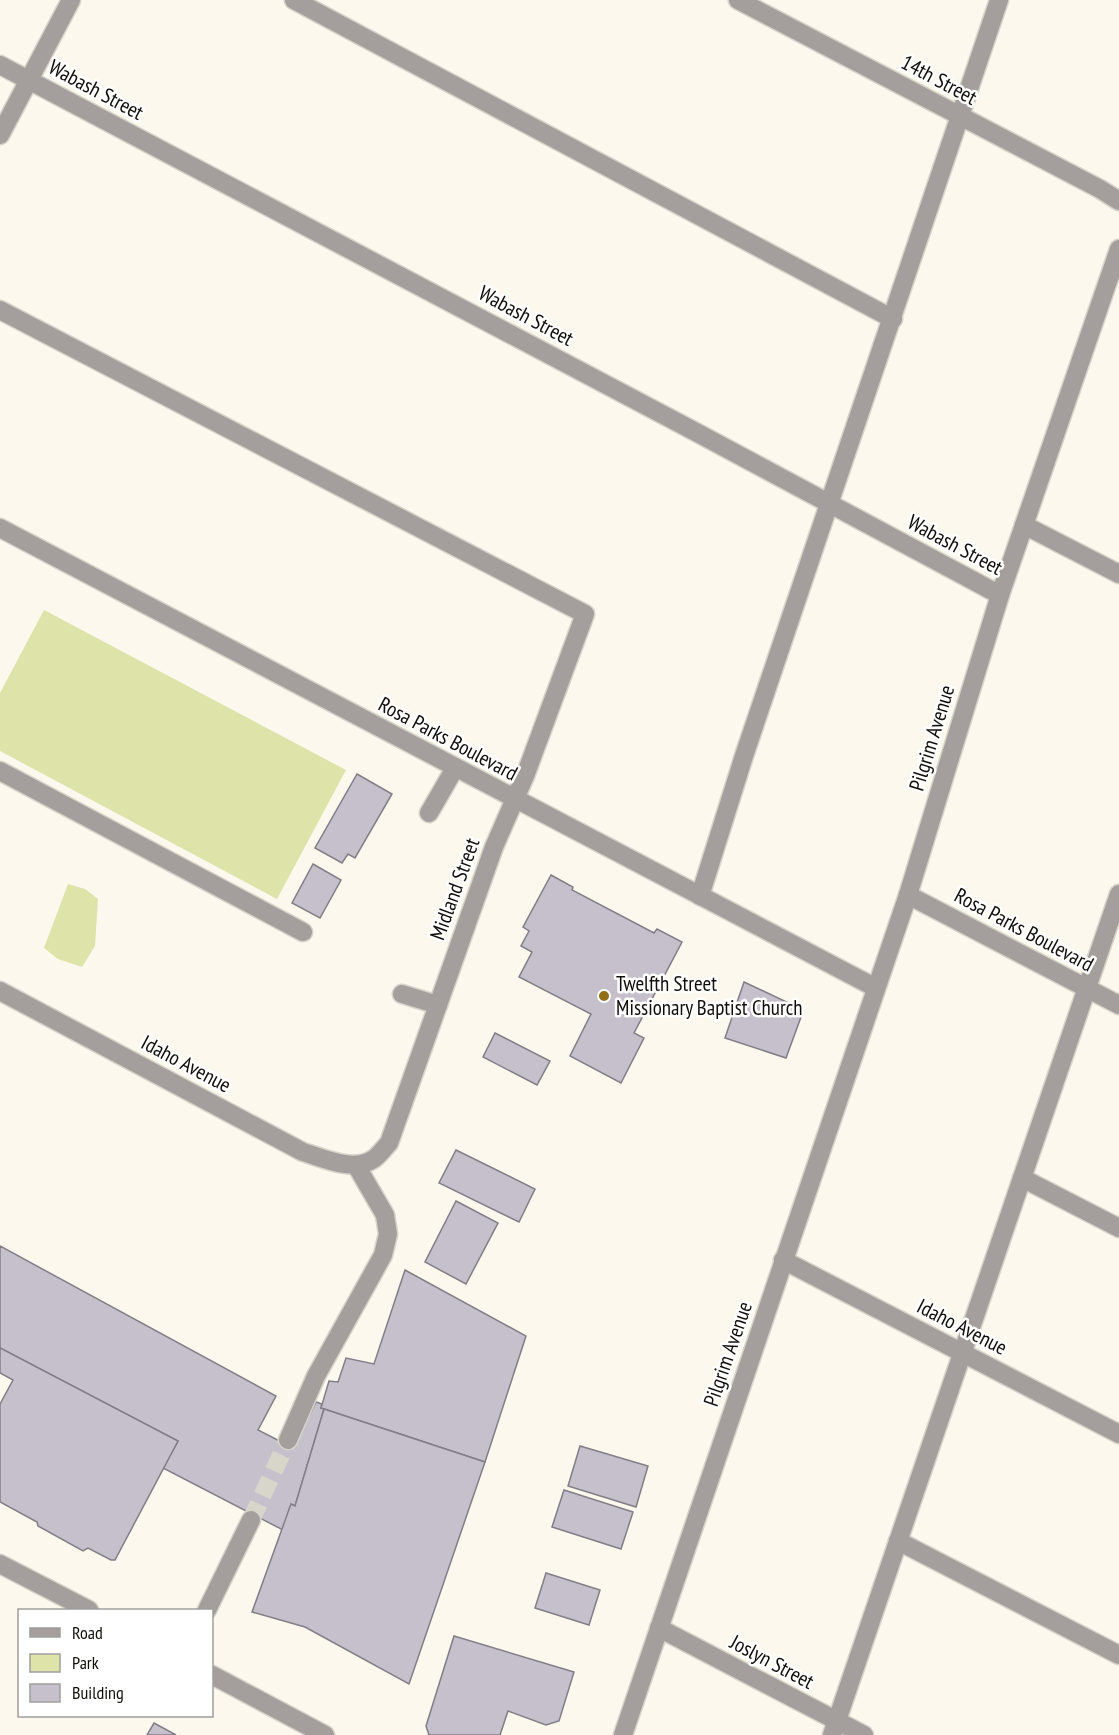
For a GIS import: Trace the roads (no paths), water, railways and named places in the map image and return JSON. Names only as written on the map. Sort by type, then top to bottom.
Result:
[{"type":"street","points":[[0,135],[71,0]]},
{"type":"street","points":[[294,0],[893,319]]},
{"type":"street","name":"14th Street","points":[[738,0],[1119,201]]},
{"type":"street","points":[[700,896],[744,756],[999,0]]},
{"type":"street","name":"Wabash Street","points":[[0,64],[1000,595]]},
{"type":"street","points":[[1119,249],[1024,525],[1119,574]]},
{"type":"street","name":"Midland Street","points":[[0,310],[585,614],[525,776],[494,847],[389,1143],[372,1160],[356,1165]]},
{"type":"street","name":"Pilgrim Avenue","points":[[623,1735],[908,895],[1000,595],[1024,525]]},
{"type":"street","name":"Rosa Parks Boulevard","points":[[0,528],[514,800],[876,988]]},
{"type":"street","points":[[429,813],[455,768]]},
{"type":"street","points":[[0,771],[303,932]]},
{"type":"street","points":[[834,1728],[1119,894]]},
{"type":"street","name":"Rosa Parks Boulevard","points":[[908,895],[1119,1005]]},
{"type":"street","name":"Idaho Avenue","points":[[0,991],[303,1152],[331,1161],[356,1165]]},
{"type":"street","points":[[402,994],[438,1005]]},
{"type":"street","points":[[288,1440],[316,1376],[383,1255],[388,1233],[385,1215],[356,1165]]},
{"type":"street","points":[[1022,1178],[1119,1228]]},
{"type":"street","name":"Idaho Avenue","points":[[783,1260],[1119,1434]]},
{"type":"street","points":[[208,1609],[251,1520]]},
{"type":"street","points":[[898,1540],[1119,1654]]},
{"type":"street","points":[[0,1564],[85,1609]]},
{"type":"street","name":"Joslyn Street","points":[[659,1628],[834,1728],[864,1735]]},
{"type":"street","points":[[213,1676],[324,1735]]},
{"type":"tunnel","points":[[251,1520],[288,1440]]},
{"type":"place","name":"Twelfth Street Missionary Baptist Church","points":[[604,996]]}]
